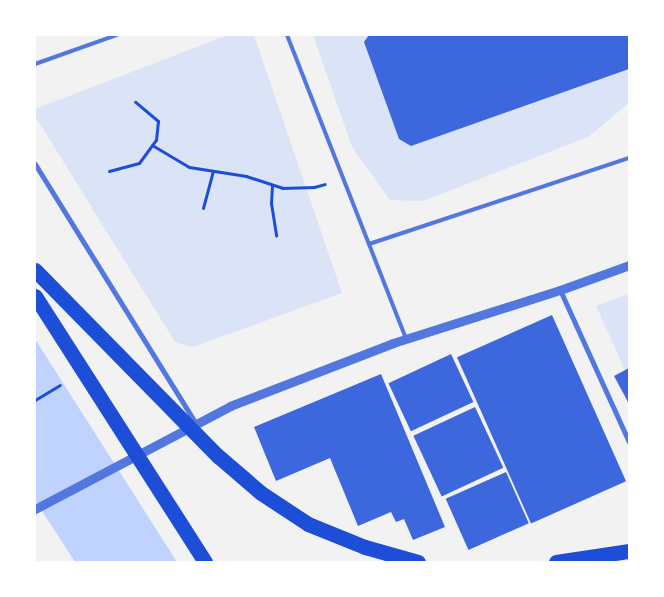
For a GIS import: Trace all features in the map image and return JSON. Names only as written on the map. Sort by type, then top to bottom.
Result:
[{"type":"highway","points":[[35,270],[218,456],[261,493],[308,524],[365,547],[418,562]]},
{"type":"highway","points":[[35,296],[205,562]]},
{"type":"highway","points":[[556,562],[629,551]]},
{"type":"street","points":[[35,164],[195,422]]},
{"type":"street","points":[[36,508],[195,422],[230,406],[406,339],[560,290],[629,265]]},
{"type":"street","points":[[560,290],[629,442]]},
{"type":"lane","points":[[35,64],[117,35]]},
{"type":"lane","points":[[287,35],[406,339]]},
{"type":"lane","points":[[369,244],[629,158]]},
{"type":"path","points":[[109,171],[139,163],[156,140],[158,121],[135,102]]},
{"type":"path","points":[[152,145],[189,167],[246,176],[282,188],[314,187],[343,179]]},
{"type":"path","points":[[202,208],[213,171]]},
{"type":"path","points":[[272,185],[271,203],[276,236]]},
{"type":"shaded area","points":[[228,35],[254,35],[342,293],[193,347],[175,342],[35,116],[35,109]]},
{"type":"shaded area","points":[[313,35],[369,35],[364,42],[399,139],[411,146],[629,69],[629,103],[588,137],[423,201],[390,200],[352,147]]},
{"type":"shaded area","points":[[629,294],[629,379],[596,306]]},
{"type":"water","points":[[35,339],[177,562],[75,562],[35,500]]},
{"type":"building","points":[[369,35],[629,35],[629,69],[411,146],[399,139],[364,42]]},
{"type":"building","points":[[552,315],[626,481],[531,524],[457,357]]},
{"type":"building","points":[[451,354],[473,402],[411,431],[388,383]]},
{"type":"building","points":[[629,368],[629,401],[628,402],[614,376]]},
{"type":"building","points":[[381,374],[445,527],[413,540],[404,519],[396,522],[391,512],[358,526],[330,458],[276,481],[254,427]]},
{"type":"building","points":[[475,407],[503,468],[442,496],[413,436]]},
{"type":"building","points":[[506,472],[529,523],[468,550],[446,499]]}]
